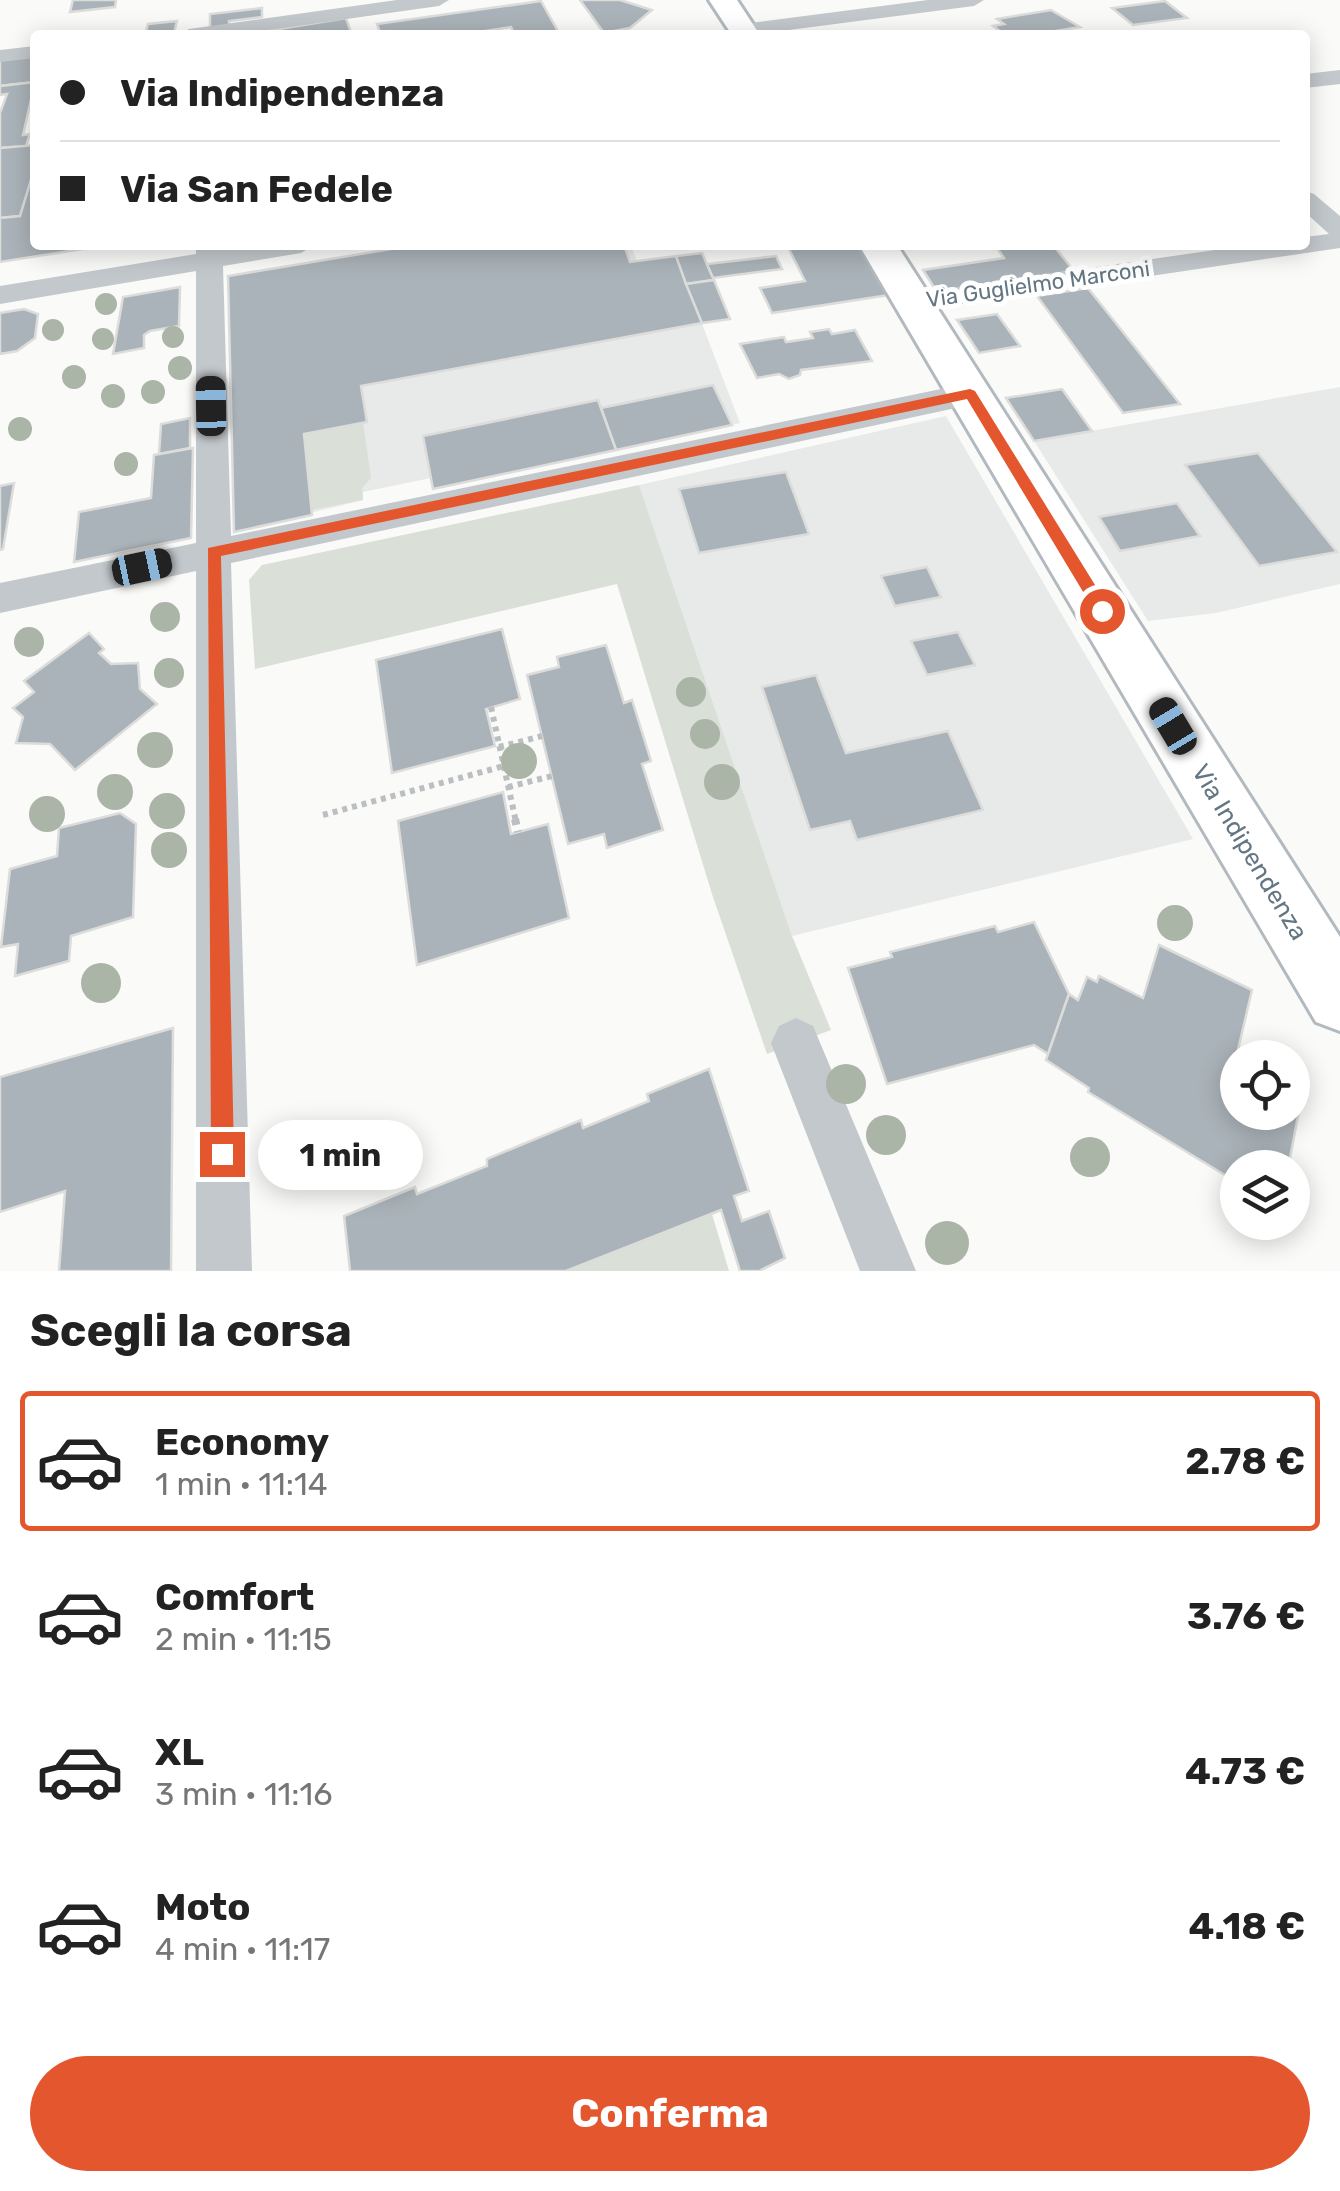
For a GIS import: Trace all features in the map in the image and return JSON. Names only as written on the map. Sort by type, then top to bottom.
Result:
[{"type":"street","points":[[245,30],[440,0]]},
{"type":"street","points":[[723,0],[743,30]]},
{"type":"street","points":[[758,30],[974,0]]},
{"type":"street","points":[[0,56],[30,53]]},
{"type":"street","points":[[1310,80],[1340,76]]},
{"type":"street","points":[[1310,203],[1340,230]]},
{"type":"street","name":"Via Guglielmo Marconi","points":[[1310,244],[1340,240]]},
{"type":"street","points":[[0,295],[209,253],[244,250]]},
{"type":"street","name":"Via Indipendenza","points":[[881,250],[1340,998]]},
{"type":"street","name":"Via Guglielmo Marconi","points":[[914,302],[1271,250]]},
{"type":"street","points":[[209,253],[224,1271]]},
{"type":"street","points":[[0,598],[970,394]]},
{"type":"street","points":[[796,1043],[888,1271]]},
{"type":"path","points":[[491,708],[518,832]]},
{"type":"path","points":[[500,747],[542,736]]},
{"type":"path","points":[[323,816],[504,766]]},
{"type":"path","points":[[508,787],[552,776]]},
{"type":"shaded area","points":[[385,250],[633,250],[637,262],[676,256],[740,423],[433,489],[431,478],[363,492],[363,500],[234,532],[228,276]]},
{"type":"shaded area","points":[[1340,387],[1340,584],[1216,613],[1148,621],[1034,441]]},
{"type":"shaded area","points":[[946,416],[1193,839],[792,936],[639,485]]},
{"type":"shaded area","points":[[363,422],[371,478],[362,488],[363,500],[311,510],[304,434]]},
{"type":"shaded area","points":[[639,485],[792,936],[831,1030],[767,1054],[712,894],[617,584],[255,669],[249,580],[262,565]]},
{"type":"shaded area","points":[[712,1214],[729,1271],[566,1271]]},
{"type":"building","points":[[73,0],[116,0],[115,7],[70,12]]},
{"type":"building","points":[[580,0],[620,0],[652,10],[630,28],[602,30]]},
{"type":"building","points":[[541,1],[557,30],[511,27],[379,30],[377,24]]},
{"type":"building","points":[[1165,1],[1187,18],[1133,25],[1112,8]]},
{"type":"building","points":[[262,8],[262,17],[210,28],[210,14]]},
{"type":"building","points":[[1051,10],[1080,27],[998,30],[993,26],[1004,24],[997,19]]},
{"type":"building","points":[[346,18],[350,30],[273,30]]},
{"type":"building","points":[[177,21],[175,30],[146,30],[148,24]]},
{"type":"building","points":[[30,56],[30,83],[0,86],[0,59]]},
{"type":"building","points":[[30,83],[23,135],[30,134],[26,146],[0,148],[0,113],[7,94],[0,95],[0,86]]},
{"type":"building","points":[[30,145],[30,183],[20,216],[0,218],[0,148]]},
{"type":"building","points":[[30,183],[30,250],[76,250],[0,262],[0,218],[20,216]]},
{"type":"building","points":[[385,250],[626,250],[630,262],[676,256],[702,323],[361,386],[367,422],[304,434],[312,515],[234,532],[228,276]]},
{"type":"building","points":[[790,250],[862,250],[889,295],[772,313],[760,288],[805,281]]},
{"type":"building","points":[[998,250],[1057,250],[1074,271],[937,292],[923,270],[1004,258]]},
{"type":"building","points":[[702,253],[714,280],[686,284],[676,256]]},
{"type":"building","points":[[776,256],[782,269],[713,278],[707,264]]},
{"type":"building","points":[[714,280],[730,319],[702,323],[686,284]]},
{"type":"building","points":[[180,287],[179,326],[150,331],[144,335],[144,348],[113,354],[123,297]]},
{"type":"building","points":[[1088,288],[1180,404],[1123,413],[1037,296]]},
{"type":"building","points":[[24,309],[38,314],[35,338],[17,351],[0,354],[0,313]]},
{"type":"building","points":[[997,314],[1020,346],[979,353],[957,320]]},
{"type":"building","points":[[829,329],[832,334],[855,330],[872,361],[801,370],[800,375],[789,379],[779,374],[757,378],[740,344],[784,337],[786,342],[813,338],[810,332]]},
{"type":"building","points":[[713,385],[732,425],[616,450],[601,408]]},
{"type":"building","points":[[1062,389],[1092,431],[1034,441],[1006,398]]},
{"type":"building","points":[[598,400],[616,450],[433,489],[423,436]]},
{"type":"building","points":[[190,418],[190,448],[159,454],[161,424]]},
{"type":"building","points":[[193,448],[191,538],[74,562],[79,512],[151,498],[154,455]]},
{"type":"building","points":[[1258,453],[1337,552],[1259,566],[1185,465]]},
{"type":"building","points":[[786,472],[809,534],[699,553],[679,489]]},
{"type":"building","points":[[14,483],[3,549],[0,550],[0,486]]},
{"type":"building","points":[[1177,503],[1200,536],[1120,551],[1099,517]]},
{"type":"building","points":[[927,567],[941,597],[895,606],[881,576]]},
{"type":"building","points":[[502,629],[520,699],[486,709],[495,746],[392,773],[376,660]]},
{"type":"building","points":[[958,632],[975,665],[927,675],[911,641]]},
{"type":"building","points":[[89,633],[104,649],[99,653],[111,664],[138,663],[140,689],[157,704],[75,770],[50,744],[16,743],[23,717],[13,708],[34,692],[24,681]]},
{"type":"building","points":[[606,645],[624,703],[632,700],[651,761],[642,764],[663,830],[607,848],[604,834],[568,844],[527,675],[559,667],[557,657]]},
{"type":"building","points":[[816,675],[846,753],[948,731],[983,810],[857,840],[850,821],[810,830],[762,687]]},
{"type":"building","points":[[503,792],[511,834],[548,824],[569,918],[417,965],[398,821]]},
{"type":"building","points":[[120,813],[136,824],[133,917],[71,936],[69,961],[15,976],[18,944],[1,947],[10,869],[57,856],[59,828]]},
{"type":"building","points":[[1034,922],[1069,994],[1048,1054],[1034,1045],[887,1084],[848,968],[892,957],[890,952],[995,926],[998,932]]},
{"type":"building","points":[[1159,945],[1252,990],[1240,1040],[1220,1040],[1220,1130],[1295,1130],[1291,1150],[1220,1150],[1220,1172],[1088,1092],[1089,1088],[1046,1060],[1069,994],[1078,1000],[1087,977],[1097,982],[1099,976],[1143,998]]},
{"type":"building","points":[[173,1028],[171,1271],[59,1271],[65,1191],[0,1212],[0,1077]]},
{"type":"building","points":[[709,1069],[749,1191],[734,1196],[742,1221],[769,1211],[785,1258],[759,1271],[740,1271],[721,1210],[566,1271],[350,1271],[344,1216],[415,1187],[417,1194],[487,1166],[487,1159],[581,1120],[583,1128],[649,1101],[647,1094]]},
{"type":"route","points":[[222,1154],[213,552],[970,394],[1102,611]]}]
